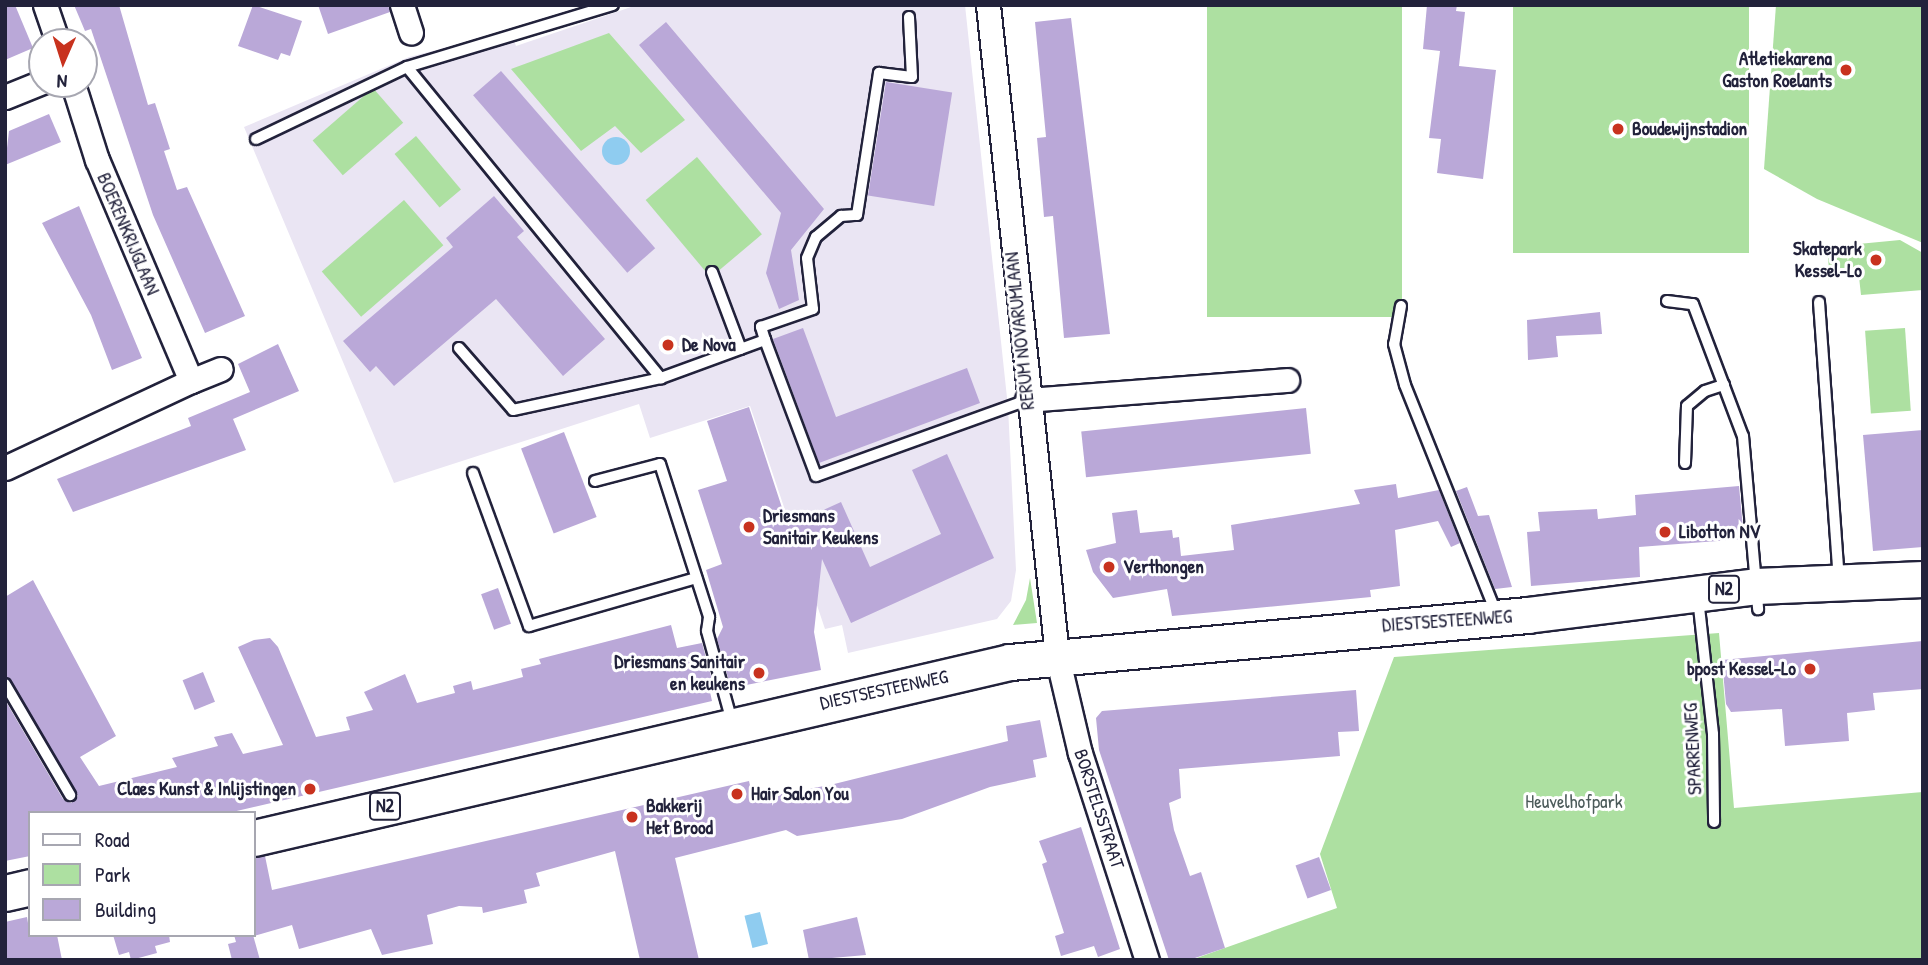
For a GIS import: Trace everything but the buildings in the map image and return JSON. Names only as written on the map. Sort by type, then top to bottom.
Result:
[{"type":"main road","name":"DIESTSESTEENWEG","points":[[256,838],[732,723],[1057,656],[1699,603],[1923,579]]},
{"type":"main road","name":"DIESTSESTEENWEG","points":[[1840,590],[1923,587]]},
{"type":"main road","points":[[5,893],[28,887]]},
{"type":"street","points":[[45,5],[53,28]]},
{"type":"street","points":[[402,5],[411,33]]},
{"type":"street","name":"RERUM NOVARUMLAAN","points":[[988,5],[1027,400],[1057,656]]},
{"type":"street","points":[[5,97],[28,88]]},
{"type":"street","name":"BOERENKRIJGLAAN","points":[[77,98],[97,160],[191,381]]},
{"type":"street","points":[[5,468],[221,369]]},
{"type":"street","points":[[1027,400],[1286,380]]},
{"type":"street","name":"BORSTELSSTRAAT","points":[[1057,656],[1080,753],[1147,960]]},
{"type":"lane","points":[[256,139],[408,67],[514,38],[612,5]]},
{"type":"lane","points":[[909,17],[912,77],[879,73],[857,215],[841,216],[816,237],[807,258],[813,309],[761,327],[765,340],[816,476],[1027,400]]},
{"type":"lane","points":[[408,67],[661,378]]},
{"type":"lane","points":[[712,272],[741,349]]},
{"type":"lane","points":[[1667,301],[1693,304],[1743,436],[1757,597]]},
{"type":"lane","points":[[1819,302],[1840,590]]},
{"type":"lane","points":[[1401,306],[1394,344],[1405,385],[1513,617]]},
{"type":"lane","points":[[459,348],[513,410],[661,378],[765,340]]},
{"type":"lane","points":[[1685,463],[1687,406],[1705,391],[1724,384]]},
{"type":"lane","points":[[595,481],[660,464],[696,578],[732,723]]},
{"type":"lane","points":[[473,473],[528,626],[696,578]]},
{"type":"lane","name":"SPARRENWEG","points":[[1699,603],[1713,734],[1714,822]]},
{"type":"lane","points":[[5,684],[71,795]]},
{"type":"shaded area","name":"De Nova","points":[[637,5],[965,5],[1008,407],[1016,570],[1011,601],[997,619],[848,653],[842,625],[825,629],[750,406],[650,438],[639,404],[394,483],[244,127],[409,57],[511,31],[516,46]]},
{"type":"green space","points":[[1207,5],[1402,5],[1402,317],[1207,317]]},
{"type":"green space","name":"Boudewijnstadion","points":[[1513,5],[1749,5],[1749,253],[1513,253]]},
{"type":"green space","name":"Atletiekarena Gaston Roelants","points":[[1776,5],[1923,5],[1923,243],[1817,199],[1764,169]]},
{"type":"green space","points":[[609,33],[685,120],[641,153],[615,126],[581,151],[511,69]]},
{"type":"green space","points":[[373,88],[403,123],[343,175],[313,140]]},
{"type":"green space","points":[[416,136],[461,190],[440,208],[395,154]]},
{"type":"green space","points":[[697,157],[762,234],[711,277],[646,200]]},
{"type":"green space","points":[[404,200],[443,245],[361,317],[322,272]]},
{"type":"green space","name":"Skatepark Kessel-Lo","points":[[1900,240],[1923,253],[1923,290],[1861,295],[1858,268],[1829,269],[1827,247]]},
{"type":"green space","points":[[1905,328],[1911,411],[1871,414],[1865,331]]},
{"type":"green space","points":[[1030,578],[1037,623],[1013,625],[1026,600]]},
{"type":"green space","name":"Heuvelhofpark","points":[[1719,633],[1734,808],[1923,792],[1923,960],[1191,960],[1337,908],[1320,854],[1394,657]]},
{"type":"water","points":[[616,137],[626,141],[630,151],[626,161],[616,165],[606,161],[602,151],[606,141]]},
{"type":"water","points":[[760,912],[768,944],[752,948],[744,916]]},
{"type":"place","name":"Atletiekarena Gaston Roelants","points":[[1846,70]]},
{"type":"place","name":"Boudewijnstadion","points":[[1618,129]]},
{"type":"place","name":"Skatepark Kessel-Lo","points":[[1876,260]]},
{"type":"place","name":"De Nova","points":[[668,345]]},
{"type":"place","name":"Driesmans Sanitair Keukens","points":[[749,527]]},
{"type":"place","name":"Libotton NV","points":[[1665,532]]},
{"type":"place","name":"Verthongen","points":[[1109,567]]},
{"type":"place","name":"bpost Kessel-Lo","points":[[1810,669]]},
{"type":"place","name":"Driesmans Sanitair en keukens","points":[[759,673]]},
{"type":"place","name":"Claes Kunst & Inlijstingen","points":[[310,789]]},
{"type":"place","name":"Hair Salon You","points":[[737,794]]},
{"type":"place","name":"Bakkerij Het Brood","points":[[632,817]]}]
